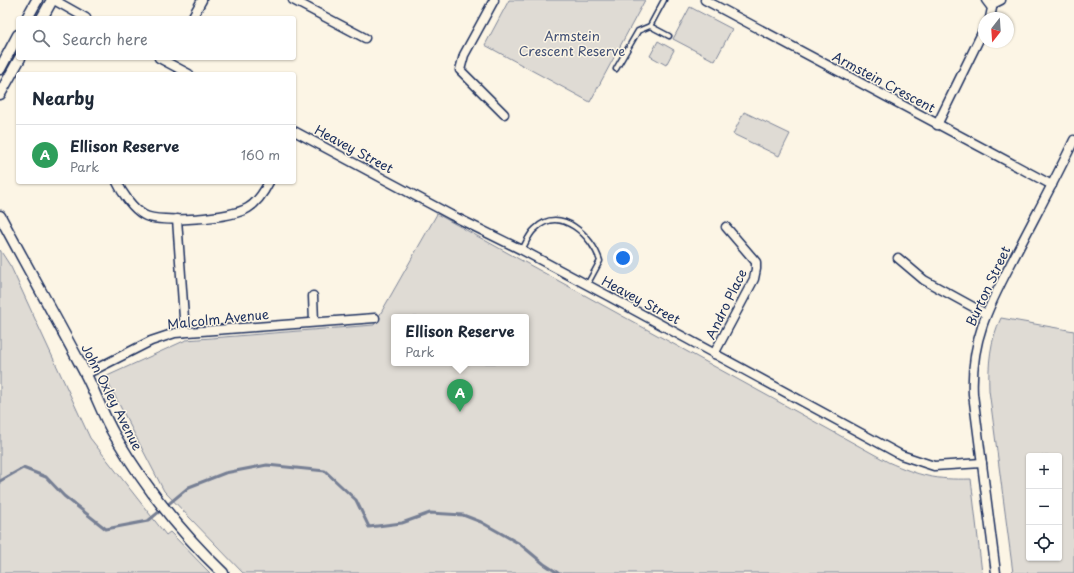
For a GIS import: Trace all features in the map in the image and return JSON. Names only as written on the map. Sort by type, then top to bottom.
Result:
[{"type":"street","points":[[28,16],[37,0]]},
{"type":"street","points":[[43,16],[53,0],[82,16]]},
{"type":"street","points":[[193,16],[202,0]]},
{"type":"street","points":[[293,0],[365,38]]},
{"type":"street","points":[[494,0],[464,55],[460,70],[504,114]]},
{"type":"street","name":"Armstein Crescent","points":[[705,0],[1052,185]]},
{"type":"street","points":[[989,3],[1001,0]]},
{"type":"street","points":[[0,69],[16,39]]},
{"type":"street","points":[[937,125],[978,41]]},
{"type":"street","points":[[0,94],[19,60]]},
{"type":"street","points":[[167,60],[186,72]]},
{"type":"street","name":"Heavey Street","points":[[296,134],[451,215],[522,250],[913,460],[940,466],[982,463]]},
{"type":"street","name":"Burton Street","points":[[996,573],[972,379],[975,349],[986,314],[1074,142]]},
{"type":"street","points":[[118,184],[135,208],[144,215],[156,219],[223,216],[237,213],[256,202],[268,184]]},
{"type":"street","name":"John Oxley Avenue","points":[[0,216],[86,374],[115,436],[152,494],[174,522],[223,573]]},
{"type":"street","points":[[177,219],[185,332]]},
{"type":"street","name":"Andro Place","points":[[714,354],[754,279],[756,269],[756,262],[726,227]]},
{"type":"street","points":[[898,258],[924,280],[986,314]]},
{"type":"street","points":[[313,296],[314,322]]},
{"type":"street","name":"Malcolm Avenue","points":[[86,374],[150,341],[185,332],[375,318]]},
{"type":"lane","points":[[616,69],[638,31],[650,26],[664,0]]},
{"type":"lane","points":[[650,26],[669,36]]},
{"type":"lane","points":[[522,250],[534,229],[543,223],[555,220],[572,225],[587,236],[597,252],[600,261],[587,285]]},
{"type":"green space","name":"Armstein Crescent Reserve","points":[[509,0],[645,0],[590,102],[485,45]]},
{"type":"green space","points":[[690,7],[732,29],[715,61],[673,39]]},
{"type":"green space","points":[[658,41],[674,50],[666,65],[650,56]]},
{"type":"green space","points":[[744,112],[790,134],[779,156],[733,134]]},
{"type":"green space","points":[[437,214],[888,462],[909,471],[937,478],[971,479],[982,573],[243,573],[164,491],[105,377],[186,340],[374,325]]},
{"type":"green space","points":[[0,250],[11,267],[90,438],[166,535],[170,532],[210,573],[0,573]]},
{"type":"green space","points":[[1001,318],[1074,331],[1074,573],[1013,573],[989,390],[990,353],[994,335]]},
{"type":"waterway","points":[[0,481],[23,468],[46,477],[64,496],[106,529],[148,521],[189,487],[225,473],[267,465],[325,471],[356,500],[369,527],[402,523],[430,513],[463,515],[481,522],[520,544],[544,564],[558,573]]},
{"type":"place","name":"Ellison Reserve","points":[[460,412]]}]
